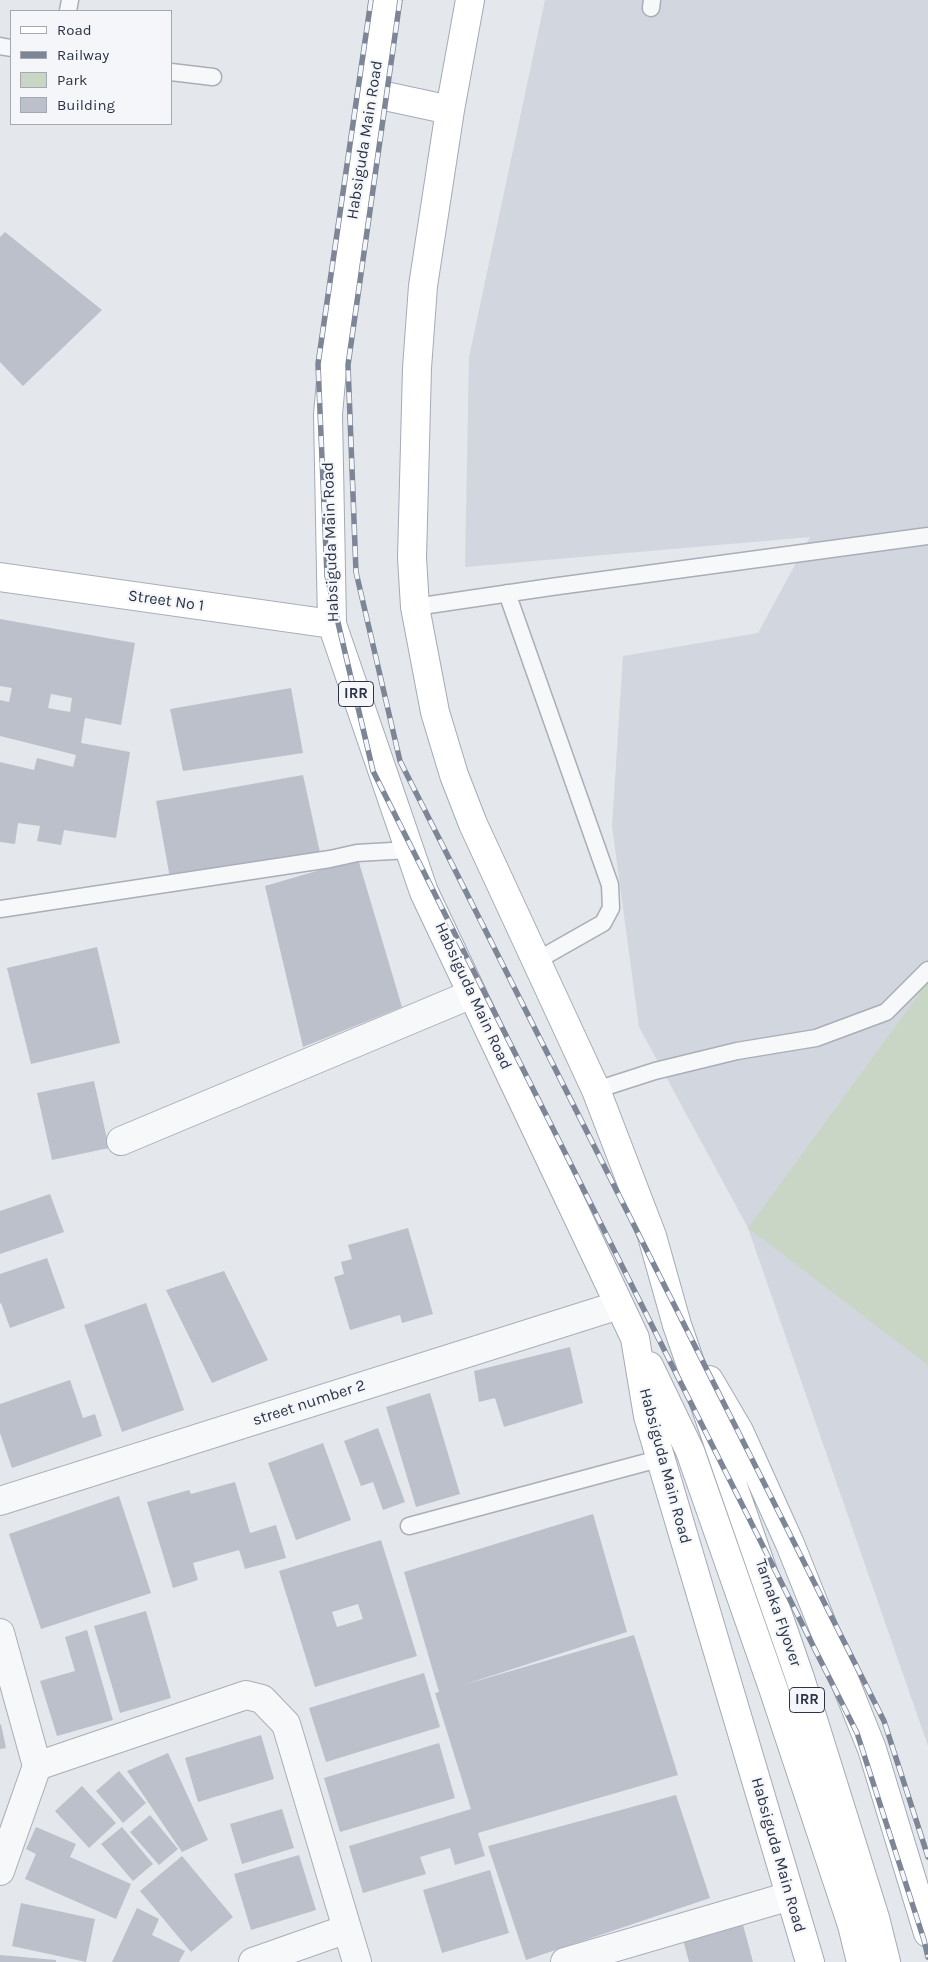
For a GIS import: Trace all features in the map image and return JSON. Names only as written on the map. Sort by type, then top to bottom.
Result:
[{"type":"main road","name":"Habsiguda Main Road","points":[[387,0],[371,93],[332,360],[328,414],[332,624],[424,892],[635,1338],[648,1416],[810,1962]]},
{"type":"main road","name":"IRR","points":[[470,0],[450,110],[423,286],[417,368],[412,558],[415,607],[435,712],[454,775],[473,824],[596,1090],[652,1236],[677,1325]]},
{"type":"main road","points":[[371,93],[450,110]]},
{"type":"main road","name":"Street No 1","points":[[0,577],[332,624]]},
{"type":"main road","points":[[677,1325],[740,1431],[790,1544],[872,1749],[928,1933]]},
{"type":"main road","name":"Tarnaka Flyover","points":[[677,1325],[800,1678],[875,1918],[886,1962]]},
{"type":"main road","name":"Tarnaka Flyover","points":[[635,1338],[690,1451],[772,1686],[852,1925],[861,1962]]},
{"type":"street","points":[[121,1141],[472,994]]},
{"type":"street","name":"street number 2","points":[[0,1501],[619,1305]]},
{"type":"street","points":[[0,1633],[37,1766],[0,1871]]},
{"type":"street","points":[[37,1766],[246,1695],[262,1699],[286,1724],[357,1962]]},
{"type":"street","points":[[565,1962],[790,1896]]},
{"type":"street","points":[[253,1962],[347,1929]]},
{"type":"lane","points":[[172,72],[213,78]]},
{"type":"lane","points":[[415,607],[928,536]]},
{"type":"lane","points":[[507,593],[610,885],[611,908],[603,924],[536,961]]},
{"type":"lane","points":[[0,909],[330,859],[357,853],[409,850]]},
{"type":"lane","points":[[596,1090],[655,1071],[737,1051],[816,1038],[886,1012],[928,970]]},
{"type":"lane","points":[[409,1526],[662,1458]]},
{"type":"shaded area","points":[[545,0],[928,0],[928,1746],[748,1228],[639,1027],[612,826],[623,656],[758,633],[810,537],[465,567],[469,357]]},
{"type":"green space","points":[[928,982],[928,1365],[748,1228]]},
{"type":"building","points":[[5,232],[102,310],[23,386],[0,362],[0,237]]},
{"type":"building","points":[[0,619],[135,643],[121,725],[85,718],[81,743],[130,752],[116,838],[64,830],[61,845],[37,841],[40,826],[18,823],[15,844],[0,842],[0,762],[34,770],[37,758],[73,767],[76,755],[0,736],[0,700],[9,702],[12,688],[0,686]],"holes":[[[51,694],[72,698],[70,712],[48,708]]]},
{"type":"building","points":[[291,688],[303,753],[183,771],[170,709]]},
{"type":"building","points":[[303,775],[321,857],[170,878],[156,801]]},
{"type":"building","points":[[358,859],[402,1007],[303,1047],[265,886]]},
{"type":"building","points":[[97,947],[120,1043],[31,1064],[7,968]]},
{"type":"building","points":[[94,1081],[109,1148],[52,1160],[37,1093]]},
{"type":"building","points":[[50,1194],[64,1232],[0,1254],[0,1211]]},
{"type":"building","points":[[408,1228],[433,1314],[402,1323],[400,1315],[350,1330],[334,1277],[344,1274],[341,1262],[352,1259],[348,1245]]},
{"type":"building","points":[[47,1258],[65,1308],[10,1328],[0,1304],[0,1274]]},
{"type":"building","points":[[224,1271],[268,1360],[212,1383],[166,1290]]},
{"type":"building","points":[[146,1303],[184,1410],[122,1432],[84,1325]]},
{"type":"building","points":[[570,1347],[583,1403],[504,1427],[495,1398],[479,1402],[474,1371]]},
{"type":"building","points":[[70,1380],[83,1418],[95,1414],[102,1436],[12,1468],[0,1433],[0,1404]]},
{"type":"building","points":[[430,1393],[460,1494],[416,1507],[386,1407]]},
{"type":"building","points":[[378,1428],[405,1502],[383,1510],[373,1482],[361,1486],[344,1441]]},
{"type":"building","points":[[323,1443],[351,1520],[296,1540],[268,1463]]},
{"type":"building","points":[[235,1482],[250,1533],[276,1525],[286,1558],[245,1569],[239,1550],[193,1563],[198,1580],[173,1588],[147,1502],[189,1490],[191,1494]]},
{"type":"building","points":[[119,1496],[151,1593],[41,1629],[9,1534]]},
{"type":"building","points":[[593,1514],[627,1632],[463,1685],[634,1635],[678,1775],[478,1833],[485,1856],[455,1865],[450,1848],[420,1857],[426,1874],[363,1893],[349,1846],[471,1809],[435,1693],[439,1692],[404,1572]]},
{"type":"building","points":[[381,1540],[417,1656],[315,1687],[279,1571]],"holes":[[[358,1604],[363,1619],[337,1627],[332,1612]]]},
{"type":"building","points":[[146,1611],[171,1698],[120,1713],[94,1626]]},
{"type":"building","points":[[87,1630],[113,1720],[57,1736],[40,1681],[75,1671],[65,1637]]},
{"type":"building","points":[[424,1673],[440,1727],[326,1762],[309,1708]]},
{"type":"building","points":[[0,1725],[6,1748],[0,1749]]},
{"type":"building","points":[[261,1735],[274,1779],[198,1802],[185,1758]]},
{"type":"building","points":[[439,1743],[455,1798],[340,1832],[324,1778]]},
{"type":"building","points":[[168,1753],[208,1840],[182,1852],[127,1771]]},
{"type":"building","points":[[119,1771],[146,1803],[123,1823],[96,1791]]},
{"type":"building","points":[[82,1786],[116,1823],[89,1848],[55,1811]]},
{"type":"building","points":[[676,1795],[710,1898],[526,1960],[488,1846]]},
{"type":"building","points":[[282,1809],[294,1848],[242,1864],[230,1824]]},
{"type":"building","points":[[150,1815],[178,1849],[159,1865],[130,1832]]},
{"type":"building","points":[[36,1827],[76,1844],[70,1857],[131,1884],[116,1919],[25,1879],[36,1854],[26,1849]]},
{"type":"building","points":[[122,1827],[153,1864],[133,1881],[101,1844]]},
{"type":"building","points":[[299,1855],[316,1910],[251,1930],[234,1874]]},
{"type":"building","points":[[182,1856],[233,1917],[191,1952],[140,1891]]},
{"type":"building","points":[[490,1870],[509,1933],[442,1953],[423,1890]]},
{"type":"building","points":[[21,1903],[95,1919],[86,1962],[12,1946]]},
{"type":"building","points":[[137,1908],[159,1919],[152,1935],[185,1951],[179,1962],[112,1962]]},
{"type":"building","points":[[742,1921],[753,1962],[689,1962],[682,1936]]},
{"type":"building","points":[[0,1955],[56,1960],[56,1962],[0,1962]]},
{"type":"railway","points":[[371,0],[318,364],[327,576],[373,771],[857,1733],[928,1957]]},
{"type":"railway","points":[[400,0],[348,365],[356,572],[400,761],[884,1721],[928,1857]]}]
